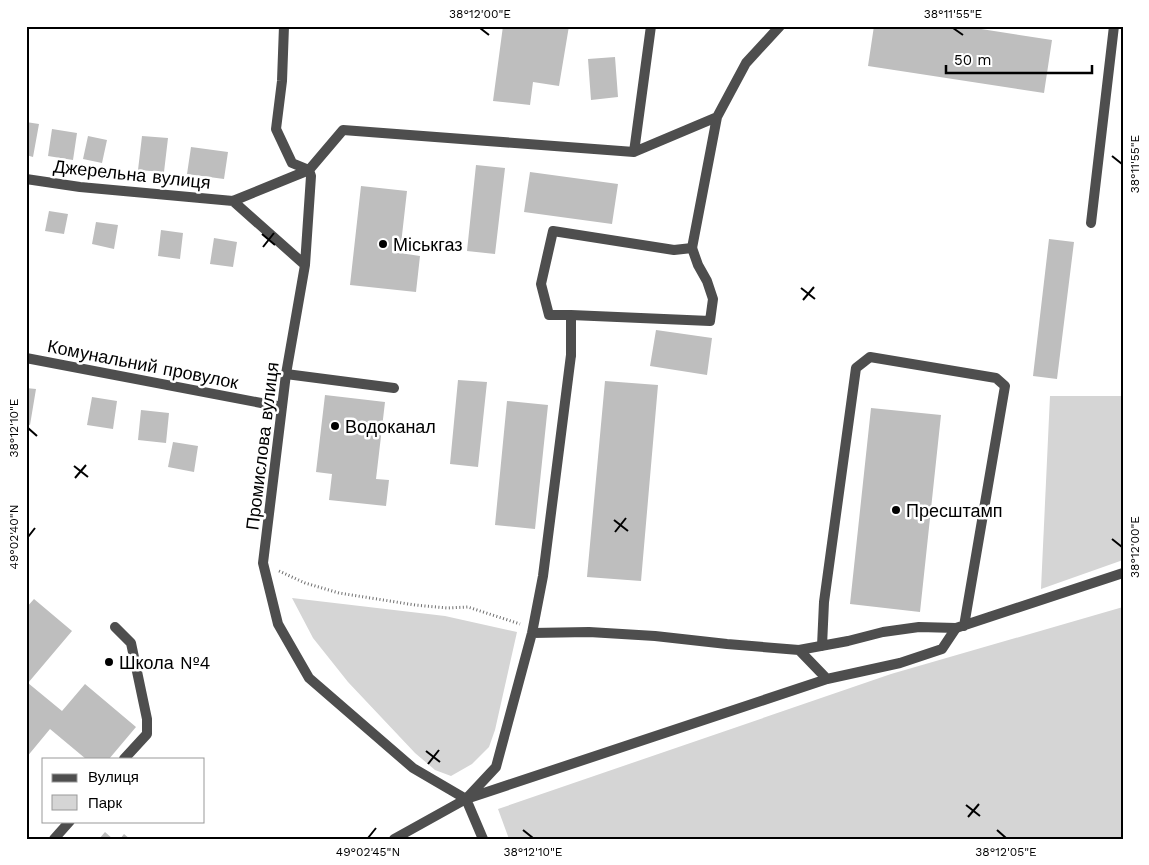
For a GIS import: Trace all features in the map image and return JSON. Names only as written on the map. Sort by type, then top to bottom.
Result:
[{"type":"street","points":[[284,26],[282,81],[276,129],[292,164],[309,170]]},
{"type":"street","points":[[634,152],[651,26]]},
{"type":"street","points":[[692,248],[674,250],[553,231],[541,284],[550,315],[710,321],[713,299],[692,248],[717,117],[746,63],[780,26]]},
{"type":"street","points":[[1091,223],[1114,26]]},
{"type":"street","points":[[305,265],[234,202],[309,170],[343,130],[634,152],[717,117]]},
{"type":"street","name":"Промислова вулиця","points":[[309,170],[311,176],[305,265],[286,374],[263,563],[278,624],[309,678],[413,768],[466,799]]},
{"type":"street","name":"Джерельна вулиця","points":[[26,179],[80,187],[234,202]]},
{"type":"street","points":[[466,799],[496,767],[532,633],[543,576],[571,354],[571,315]]},
{"type":"street","name":"Комунальний провулок","points":[[26,358],[282,407]]},
{"type":"street","points":[[394,839],[466,799],[827,678],[900,663],[942,649],[960,627],[1005,386],[996,378],[870,358],[856,368],[824,602],[822,646]]},
{"type":"street","points":[[286,374],[394,388]]},
{"type":"street","points":[[532,633],[589,632],[655,636],[799,650],[883,632],[919,627],[960,627],[1123,573]]},
{"type":"street","points":[[115,627],[131,643],[147,719],[147,734],[125,758]]},
{"type":"street","points":[[799,650],[827,678]]},
{"type":"street","points":[[466,799],[483,839]]},
{"type":"street","points":[[54,839],[69,822]]},
{"type":"path","points":[[263,563],[305,583],[339,593],[414,606],[468,608],[518,623],[532,633]]},
{"type":"green space","points":[[1050,396],[1123,396],[1123,560],[1041,589]]},
{"type":"green space","points":[[292,598],[445,616],[517,632],[495,730],[489,747],[472,764],[451,776],[435,770],[415,753],[348,682],[313,638]]},
{"type":"green space","points":[[1123,607],[1123,839],[509,839],[498,809],[891,674]]},
{"type":"building","points":[[503,26],[569,26],[559,86],[533,82],[530,105],[493,101]]},
{"type":"building","points":[[874,26],[962,26],[1052,40],[1044,93],[868,66]]},
{"type":"building","points":[[615,57],[618,97],[591,100],[588,59]]},
{"type":"building","points":[[26,122],[39,124],[33,157],[26,155]]},
{"type":"building","points":[[52,129],[77,133],[73,160],[48,156]]},
{"type":"building","points":[[88,136],[107,140],[102,163],[83,159]]},
{"type":"building","points":[[142,136],[168,138],[164,172],[138,170]]},
{"type":"building","points":[[191,147],[228,152],[224,179],[187,174]]},
{"type":"building","points":[[476,165],[505,168],[495,254],[467,251]]},
{"type":"building","points":[[530,172],[618,184],[612,224],[524,212]]},
{"type":"building","points":[[361,186],[407,191],[400,253],[420,256],[416,292],[350,285]]},
{"type":"building","points":[[49,211],[68,214],[64,234],[45,231]]},
{"type":"building","points":[[96,222],[118,225],[114,249],[92,244]]},
{"type":"building","points":[[161,230],[183,233],[180,259],[158,256]]},
{"type":"building","points":[[214,238],[237,242],[233,267],[210,264]]},
{"type":"building","points":[[1049,239],[1074,242],[1057,379],[1033,376]]},
{"type":"building","points":[[656,330],[712,338],[707,375],[650,366]]},
{"type":"building","points":[[458,380],[487,382],[478,467],[450,464]]},
{"type":"building","points":[[605,381],[658,385],[641,581],[587,577]]},
{"type":"building","points":[[26,388],[36,389],[30,425],[26,424]]},
{"type":"building","points":[[325,395],[385,402],[376,479],[389,480],[386,506],[329,500],[332,474],[316,472]]},
{"type":"building","points":[[92,397],[117,401],[113,429],[87,425]]},
{"type":"building","points":[[507,401],[548,405],[535,529],[495,525]]},
{"type":"building","name":"Пресштамп","points":[[871,408],[941,415],[920,612],[850,604]]},
{"type":"building","points":[[141,410],[169,413],[166,443],[138,440]]},
{"type":"building","points":[[173,442],[198,446],[194,472],[168,467]]},
{"type":"building","points":[[34,599],[72,631],[28,683],[62,711],[85,684],[136,727],[110,758],[85,758],[50,729],[26,758],[26,608]]},
{"type":"building","points":[[105,832],[113,839],[99,839]]},
{"type":"building","points":[[124,834],[130,839],[120,839]]},
{"type":"place","name":"Міськгаз","points":[[383,244]]},
{"type":"place","name":"Водоканал","points":[[335,426]]},
{"type":"place","name":"Пресштамп","points":[[896,510]]},
{"type":"place","name":"Школа №4","points":[[109,662]]}]
